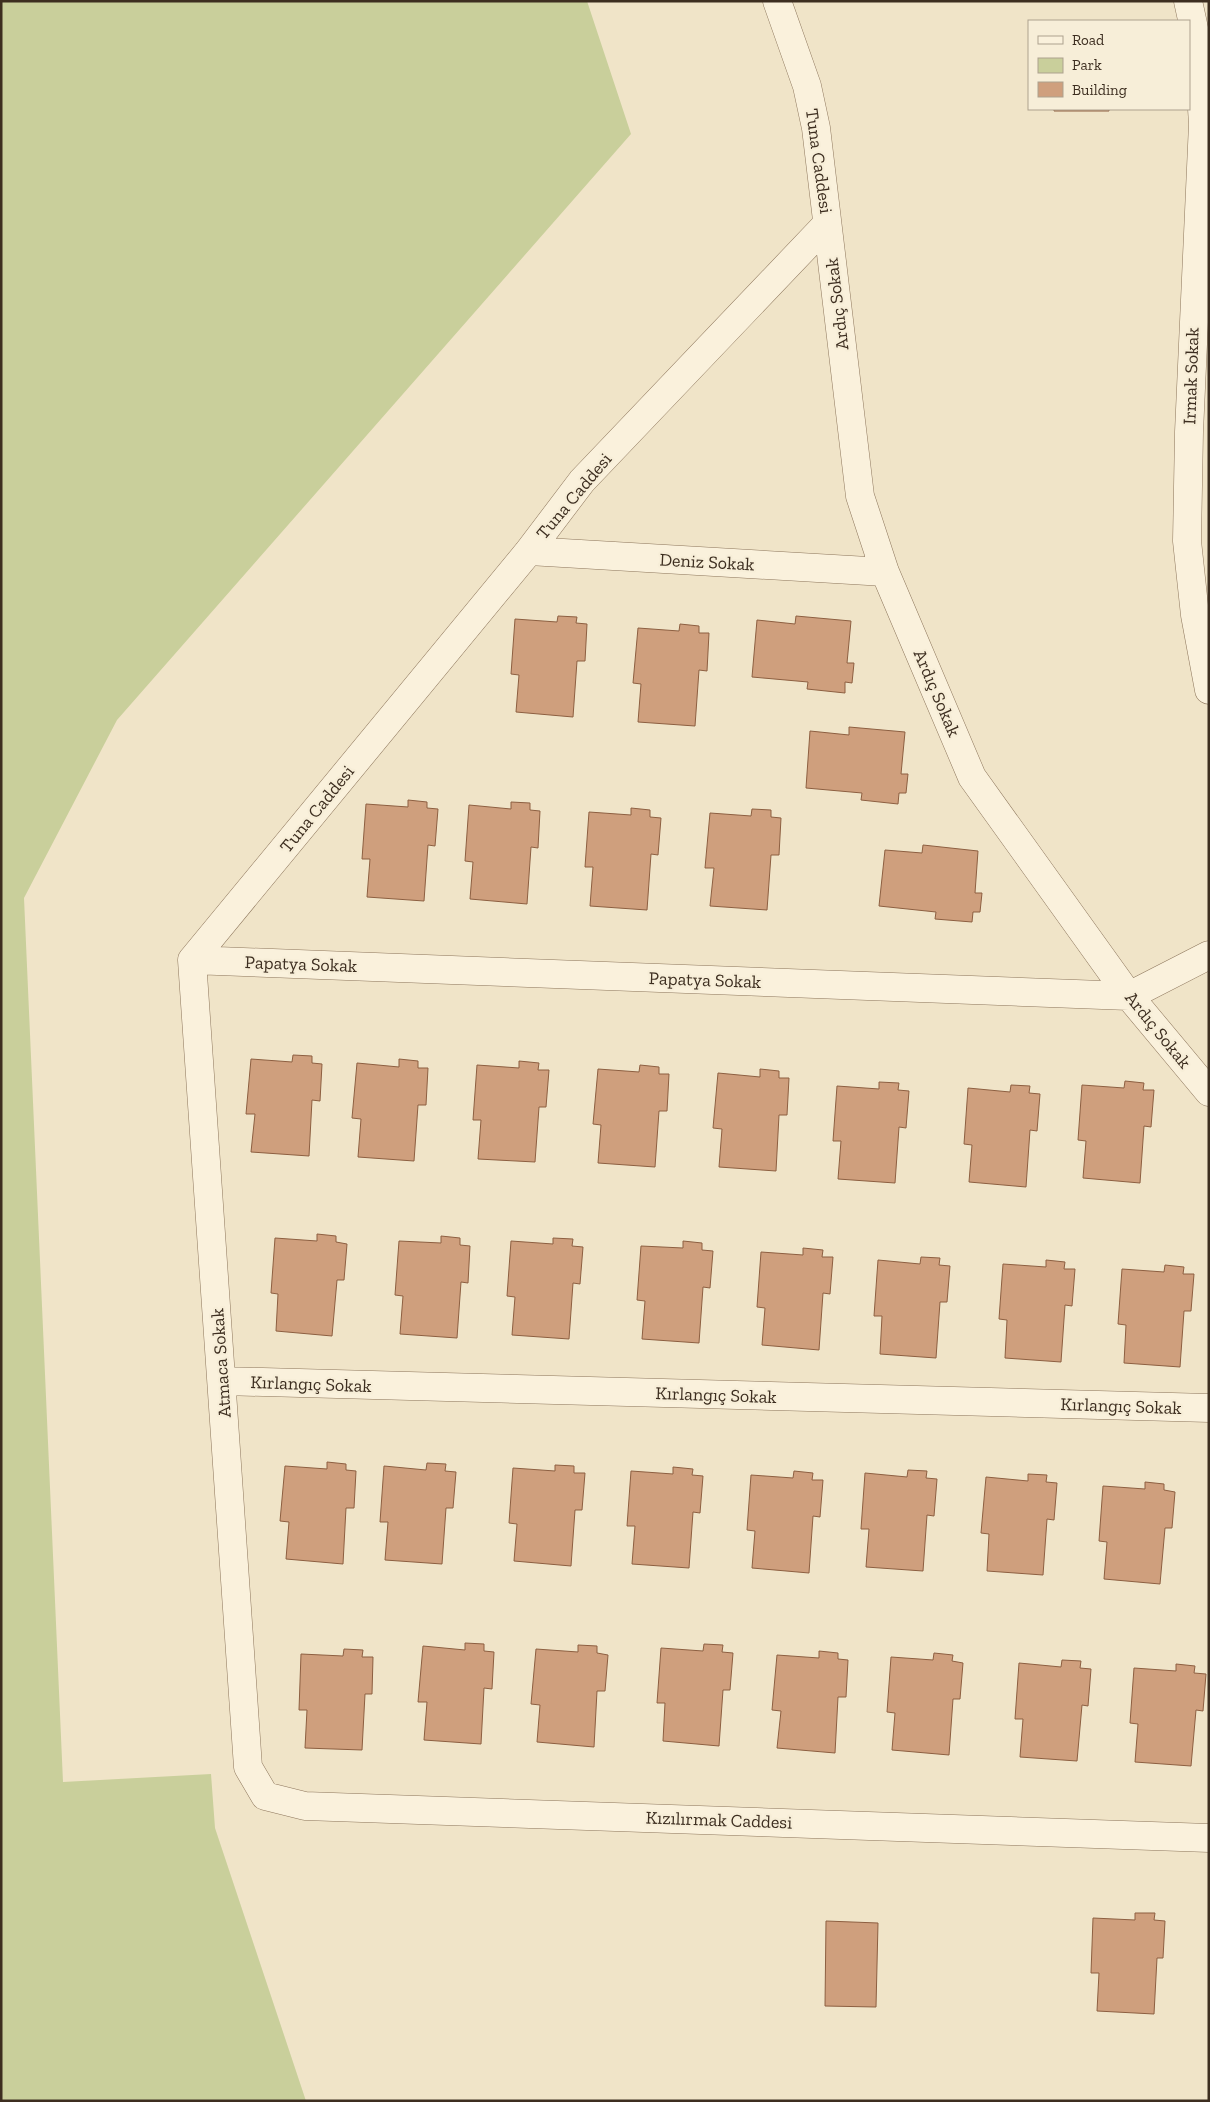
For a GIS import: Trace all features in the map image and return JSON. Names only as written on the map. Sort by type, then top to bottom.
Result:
[{"type":"street","name":"Tuna Caddesi","points":[[192,960],[529,551],[582,481],[827,224],[816,128],[807,86],[777,1]]},
{"type":"street","name":"Irmak Sokak","points":[[1188,1],[1198,47],[1205,169],[1189,432],[1187,542],[1195,615],[1209,690]]},
{"type":"street","name":"Ardıç Sokak","points":[[827,224],[860,496],[885,572],[972,777],[1129,996],[1209,1092]]},
{"type":"street","name":"Deniz Sokak","points":[[529,551],[885,572]]},
{"type":"street","name":"Papatya Sokak","points":[[192,960],[1129,996],[1209,955]]},
{"type":"street","name":"Atmaca Sokak","points":[[192,960],[223,1381],[248,1767]]},
{"type":"street","name":"Kırlangıç Sokak","points":[[223,1381],[1209,1408]]},
{"type":"street","name":"Kızılırmak Caddesi","points":[[248,1767],[265,1796],[305,1806],[1209,1838]]},
{"type":"green space","points":[[1,1],[587,1],[631,134],[117,720],[24,898],[63,1782],[211,1774],[215,1828],[306,2101],[1,2101]]},
{"type":"building","points":[[1054,110],[1109,110],[1109,111]]},
{"type":"building","points":[[558,616],[577,617],[576,623],[587,624],[585,661],[577,661],[573,717],[516,712],[519,675],[511,674],[515,619],[557,622]]},
{"type":"building","points":[[796,616],[851,621],[847,663],[854,663],[852,683],[845,682],[845,693],[807,689],[808,682],[752,677],[757,620],[795,624]]},
{"type":"building","points":[[680,624],[699,626],[699,633],[709,633],[707,671],[699,670],[695,726],[638,722],[641,684],[633,683],[638,628],[679,631]]},
{"type":"building","points":[[849,727],[905,732],[901,774],[908,774],[906,793],[899,793],[898,804],[861,800],[862,793],[806,788],[810,731],[849,735]]},
{"type":"building","points":[[408,800],[427,802],[427,808],[438,809],[435,846],[428,845],[424,901],[367,897],[370,859],[362,859],[366,804],[408,807]]},
{"type":"building","points":[[511,802],[530,803],[530,810],[540,811],[538,848],[531,847],[527,904],[470,899],[473,862],[465,861],[469,805],[511,809]]},
{"type":"building","points":[[631,808],[650,810],[650,817],[661,818],[658,855],[651,854],[647,910],[590,906],[593,867],[585,867],[589,812],[631,815]]},
{"type":"building","points":[[752,809],[771,810],[771,817],[781,818],[779,855],[771,855],[767,910],[710,906],[714,868],[705,868],[710,813],[751,816]]},
{"type":"building","points":[[923,845],[978,851],[975,893],[982,893],[980,912],[973,912],[972,922],[935,919],[936,912],[879,906],[885,850],[922,853]]},
{"type":"building","points":[[293,1055],[312,1056],[312,1063],[322,1064],[320,1101],[312,1100],[309,1156],[251,1152],[255,1114],[246,1114],[251,1059],[292,1062]]},
{"type":"building","points":[[399,1059],[418,1061],[418,1068],[428,1068],[426,1105],[418,1105],[414,1161],[358,1157],[361,1119],[352,1118],[357,1063],[399,1067]]},
{"type":"building","points":[[519,1061],[539,1063],[538,1070],[549,1070],[546,1107],[539,1107],[535,1162],[478,1159],[481,1120],[473,1120],[477,1065],[519,1068]]},
{"type":"building","points":[[640,1065],[659,1067],[659,1074],[669,1074],[667,1111],[659,1111],[655,1167],[598,1163],[601,1125],[593,1124],[598,1069],[639,1072]]},
{"type":"building","points":[[760,1069],[779,1071],[779,1078],[789,1078],[787,1115],[779,1115],[776,1171],[719,1167],[722,1129],[713,1128],[718,1073],[760,1077]]},
{"type":"building","points":[[1125,1081],[1144,1083],[1143,1090],[1154,1090],[1151,1127],[1144,1126],[1140,1183],[1083,1178],[1086,1141],[1078,1140],[1082,1085],[1124,1088]]},
{"type":"building","points":[[879,1082],[899,1083],[898,1090],[909,1091],[906,1128],[899,1127],[895,1183],[838,1179],[841,1141],[833,1141],[837,1086],[879,1089]]},
{"type":"building","points":[[1011,1085],[1030,1086],[1029,1093],[1040,1094],[1037,1131],[1030,1130],[1026,1187],[969,1182],[972,1145],[964,1144],[968,1088],[1010,1092]]},
{"type":"building","points":[[317,1234],[336,1236],[336,1242],[347,1244],[344,1280],[337,1280],[332,1336],[276,1331],[278,1294],[271,1293],[275,1238],[317,1241]]},
{"type":"building","points":[[441,1236],[460,1238],[460,1245],[470,1246],[468,1283],[461,1282],[457,1338],[400,1334],[403,1296],[395,1295],[399,1241],[441,1243]]},
{"type":"building","points":[[553,1238],[573,1239],[572,1246],[583,1247],[580,1284],[573,1283],[569,1339],[512,1335],[515,1297],[507,1296],[511,1241],[553,1244]]},
{"type":"building","points":[[683,1241],[702,1243],[702,1250],[713,1251],[710,1288],[703,1287],[699,1343],[642,1339],[645,1301],[637,1300],[641,1246],[683,1248]]},
{"type":"building","points":[[803,1248],[823,1250],[822,1257],[833,1257],[830,1294],[823,1293],[819,1350],[762,1345],[765,1308],[757,1307],[761,1252],[803,1255]]},
{"type":"building","points":[[921,1257],[940,1258],[939,1265],[950,1266],[947,1302],[940,1302],[936,1358],[880,1354],[882,1316],[874,1316],[878,1260],[920,1264]]},
{"type":"building","points":[[1046,1260],[1065,1262],[1064,1269],[1075,1269],[1072,1306],[1065,1305],[1061,1362],[1005,1358],[1007,1320],[999,1319],[1003,1264],[1046,1267]]},
{"type":"building","points":[[1165,1265],[1184,1267],[1183,1274],[1194,1274],[1191,1311],[1184,1311],[1180,1367],[1124,1363],[1126,1325],[1118,1324],[1122,1269],[1164,1272]]},
{"type":"building","points":[[327,1462],[346,1464],[346,1470],[356,1471],[354,1508],[346,1508],[343,1564],[286,1559],[289,1522],[280,1521],[285,1466],[327,1469]]},
{"type":"building","points":[[427,1463],[446,1464],[445,1471],[456,1472],[453,1508],[446,1508],[442,1564],[385,1560],[388,1522],[380,1522],[384,1466],[426,1470]]},
{"type":"building","points":[[555,1465],[574,1466],[574,1473],[585,1473],[582,1510],[575,1510],[571,1566],[514,1561],[517,1524],[509,1523],[513,1468],[555,1471]]},
{"type":"building","points":[[673,1467],[693,1469],[692,1475],[703,1476],[700,1513],[693,1512],[689,1568],[632,1564],[635,1526],[627,1526],[631,1471],[673,1474]]},
{"type":"building","points":[[908,1470],[927,1471],[926,1478],[937,1479],[934,1516],[927,1515],[923,1571],[866,1567],[869,1529],[861,1529],[865,1473],[907,1477]]},
{"type":"building","points":[[794,1471],[813,1473],[812,1480],[823,1480],[820,1517],[813,1516],[809,1573],[752,1568],[755,1531],[747,1530],[751,1475],[793,1478]]},
{"type":"building","points":[[1028,1474],[1047,1475],[1046,1482],[1057,1483],[1054,1520],[1047,1519],[1043,1575],[987,1571],[989,1534],[981,1533],[986,1477],[1028,1481]]},
{"type":"building","points":[[1145,1482],[1164,1484],[1164,1490],[1175,1492],[1172,1528],[1165,1528],[1160,1584],[1104,1579],[1107,1542],[1099,1541],[1103,1486],[1145,1489]]},
{"type":"building","points":[[465,1643],[484,1644],[484,1651],[494,1652],[492,1689],[484,1688],[481,1744],[424,1740],[427,1702],[418,1702],[423,1646],[465,1650]]},
{"type":"building","points":[[704,1644],[723,1645],[722,1652],[733,1653],[730,1690],[723,1690],[719,1746],[663,1741],[665,1703],[657,1703],[661,1648],[703,1651]]},
{"type":"building","points":[[578,1645],[597,1646],[597,1653],[608,1655],[605,1691],[597,1691],[594,1747],[537,1742],[540,1705],[531,1704],[536,1649],[578,1652]]},
{"type":"building","points":[[344,1649],[363,1650],[362,1657],[373,1657],[372,1694],[365,1694],[362,1750],[305,1748],[307,1710],[299,1710],[301,1654],[343,1656]]},
{"type":"building","points":[[819,1651],[838,1653],[838,1659],[848,1660],[846,1697],[838,1697],[835,1753],[777,1748],[781,1711],[772,1710],[777,1655],[819,1658]]},
{"type":"building","points":[[934,1653],[953,1655],[952,1661],[963,1663],[960,1699],[953,1699],[949,1755],[892,1750],[895,1713],[887,1712],[891,1657],[933,1660]]},
{"type":"building","points":[[1062,1660],[1081,1661],[1080,1668],[1091,1669],[1088,1706],[1082,1705],[1077,1761],[1020,1757],[1023,1719],[1015,1719],[1019,1663],[1061,1667]]},
{"type":"building","points":[[1176,1664],[1195,1666],[1194,1673],[1206,1674],[1203,1711],[1196,1710],[1191,1766],[1135,1762],[1138,1724],[1130,1723],[1134,1668],[1176,1671]]},
{"type":"building","points":[[1135,1913],[1155,1913],[1154,1920],[1165,1921],[1163,1958],[1157,1958],[1154,2014],[1097,2011],[1099,1973],[1091,1973],[1093,1918],[1135,1920]]},
{"type":"building","points":[[826,1921],[878,1923],[876,2007],[825,2006]]}]
